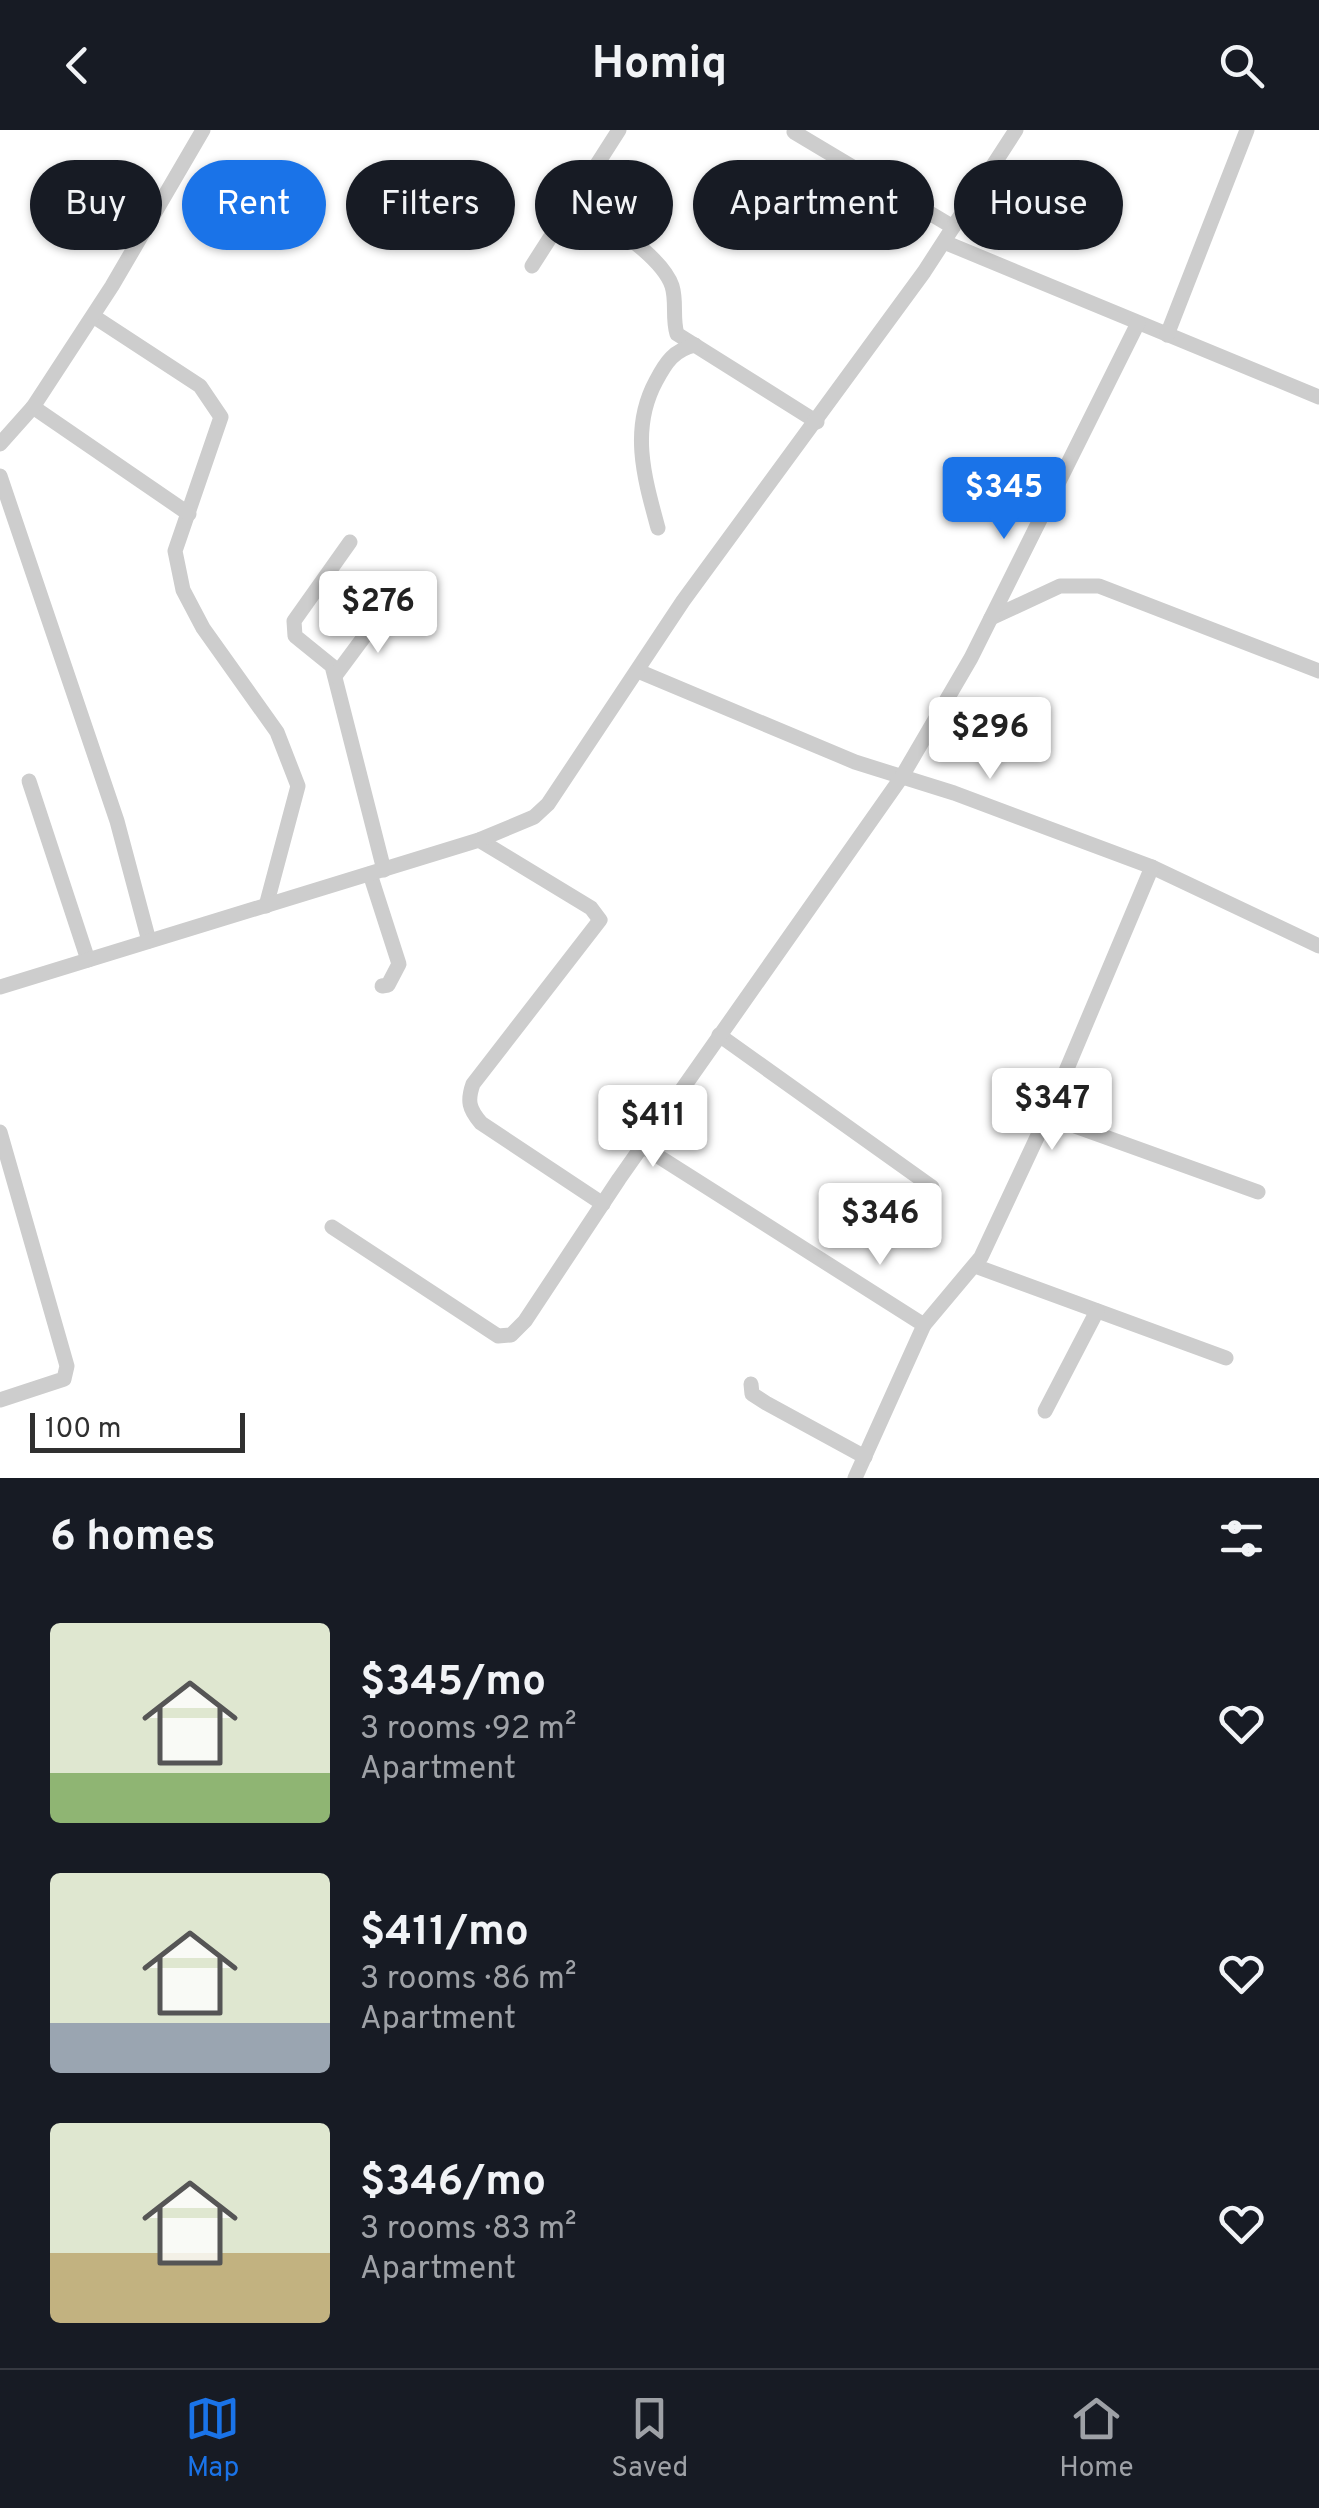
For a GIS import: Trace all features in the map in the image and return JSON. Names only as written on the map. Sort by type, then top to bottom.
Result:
[{"type":"street","points":[[0,444],[33,408],[93,316],[203,130]]},
{"type":"street","points":[[601,160],[619,130]]},
{"type":"street","points":[[997,160],[1016,130]]},
{"type":"street","points":[[1168,336],[1248,130]]},
{"type":"street","points":[[0,987],[479,840],[534,818],[548,804],[683,602],[817,422],[954,227],[794,132]]},
{"type":"street","points":[[944,242],[1319,398]]},
{"type":"street","points":[[532,266],[543,250]]},
{"type":"street","points":[[642,250],[663,270],[675,299],[677,334],[817,422]]},
{"type":"street","points":[[93,316],[200,386],[221,418],[175,551],[183,590],[204,628],[277,732],[298,786],[266,906]]},
{"type":"street","points":[[332,1226],[504,1337],[525,1321],[719,1034],[901,778],[992,618],[1138,323]]},
{"type":"street","points":[[658,528],[640,448],[640,422],[650,392],[669,358],[680,348],[695,346]]},
{"type":"street","points":[[33,408],[190,514]]},
{"type":"street","points":[[0,476],[117,822],[149,942]]},
{"type":"street","points":[[350,542],[292,629],[295,636],[332,666],[336,676],[399,964],[388,985],[382,986]]},
{"type":"street","points":[[992,618],[1060,586],[1100,586],[1319,671]]},
{"type":"street","points":[[336,676],[384,610]]},
{"type":"street","points":[[638,671],[855,762],[954,793],[1152,867],[1319,946]]},
{"type":"street","points":[[29,781],[88,960]]},
{"type":"street","points":[[479,840],[591,908],[600,920],[473,1084],[468,1098],[471,1112],[602,1204]]},
{"type":"street","points":[[856,1478],[924,1325],[975,1266],[1047,1116],[1152,867]]},
{"type":"street","points":[[719,1034],[932,1187]]},
{"type":"street","points":[[1047,1116],[1258,1192]]},
{"type":"street","points":[[0,1132],[8,1187],[68,1366],[64,1379],[0,1400]]},
{"type":"street","points":[[642,1146],[924,1325]]},
{"type":"street","points":[[975,1266],[1226,1358]]},
{"type":"street","points":[[1045,1411],[1097,1311]]},
{"type":"street","points":[[750,1384],[752,1394],[766,1403],[864,1457]]}]
